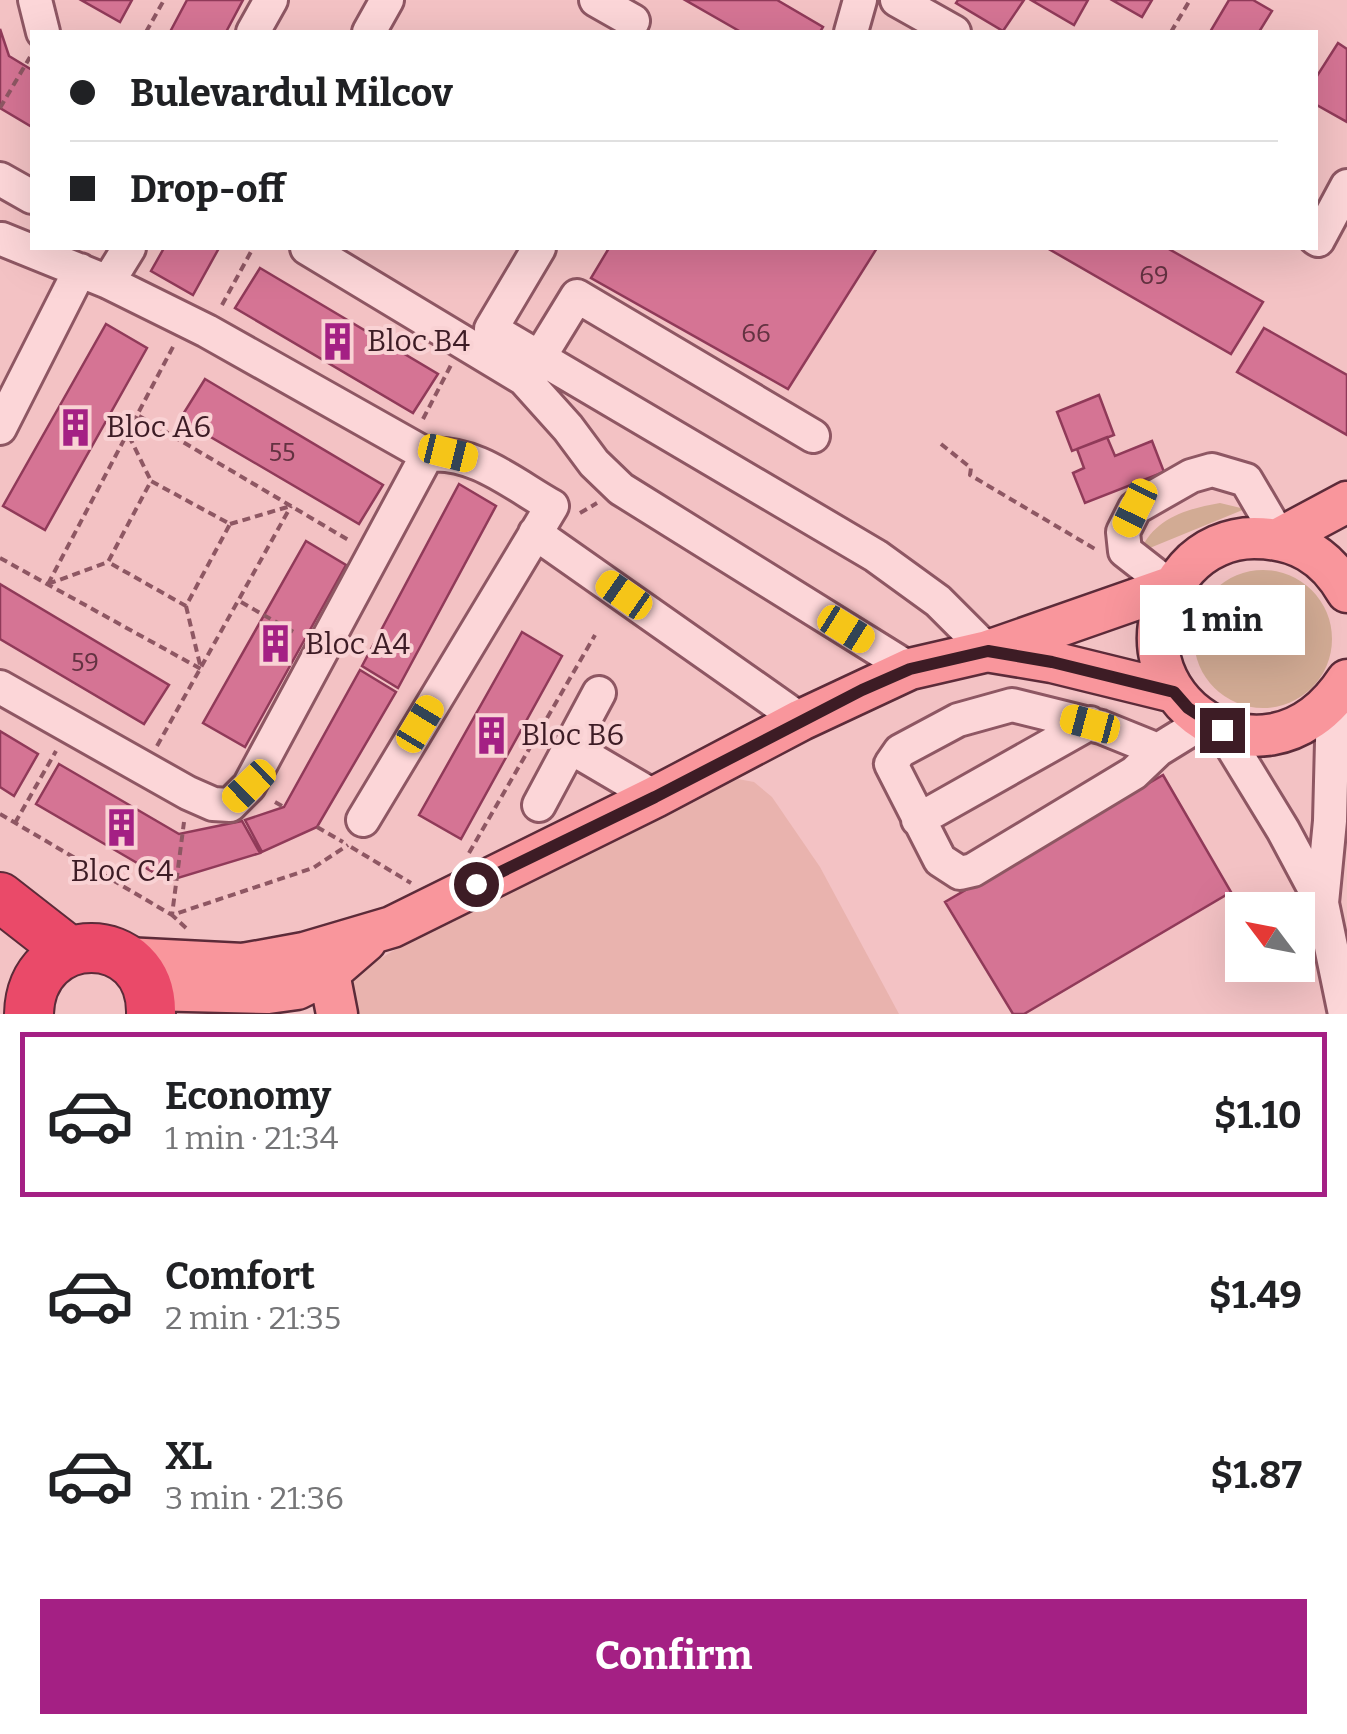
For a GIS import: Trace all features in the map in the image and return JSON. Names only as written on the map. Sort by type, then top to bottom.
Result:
[{"type":"highway","points":[[0,898],[68,950]]},
{"type":"highway","points":[[19,990],[68,950],[88,946],[107,949],[141,987]]},
{"type":"main road","points":[[1280,538],[1347,502]]},
{"type":"main road","points":[[1340,691],[1318,716],[1282,733],[1262,736],[1214,725],[1174,692],[1164,672],[1158,640],[1162,607],[1170,587],[1199,555],[1238,538],[1280,538],[1302,546],[1322,559],[1347,592]]},
{"type":"main road","points":[[141,987],[268,993],[296,989],[316,963],[910,669],[988,651],[1170,587]]},
{"type":"main road","points":[[988,651],[1052,662],[1174,692]]},
{"type":"main road","points":[[316,963],[337,1014]]},
{"type":"street","points":[[34,0],[42,30]]},
{"type":"street","points":[[254,30],[271,0]]},
{"type":"street","points":[[370,30],[387,0]]},
{"type":"street","points":[[596,0],[633,21]]},
{"type":"street","points":[[852,30],[860,0]]},
{"type":"street","points":[[897,0],[950,30]]},
{"type":"street","points":[[0,180],[30,196]]},
{"type":"street","points":[[1318,240],[1347,186]]},
{"type":"street","points":[[1,240],[94,276],[196,326],[418,450],[469,458],[801,720]]},
{"type":"street","points":[[0,428],[94,276],[126,250]]},
{"type":"street","points":[[310,250],[524,380],[621,489],[910,669]]},
{"type":"street","points":[[538,250],[491,329],[876,556],[938,601],[988,651]]},
{"type":"street","points":[[539,358],[577,296],[813,436]]},
{"type":"street","points":[[0,687],[188,792],[213,804],[230,804],[249,786],[375,556],[418,450]]},
{"type":"street","points":[[1170,587],[1125,551],[1123,532],[1135,508],[1191,476],[1212,470],[1246,480],[1280,538]]},
{"type":"street","points":[[356,832],[544,520]]},
{"type":"street","points":[[1322,903],[1340,691]]},
{"type":"street","points":[[539,805],[599,693]]},
{"type":"street","points":[[1158,750],[1090,724],[1012,706],[958,720],[900,752],[891,764],[940,860],[960,873],[973,870],[1134,773],[1158,750],[1214,725],[1284,830],[1322,903],[1346,1014]]},
{"type":"street","points":[[918,820],[1090,724]]},
{"type":"street","points":[[570,747],[655,797]]},
{"type":"path","points":[[147,30],[164,0]]},
{"type":"path","points":[[1172,30],[1190,0]]},
{"type":"path","points":[[0,108],[30,56]]},
{"type":"path","points":[[48,584],[139,416],[196,326],[252,250]]},
{"type":"path","points":[[418,450],[463,342]]},
{"type":"path","points":[[139,416],[375,556]]},
{"type":"path","points":[[128,436],[151,481],[230,524],[291,506]]},
{"type":"path","points":[[941,444],[971,468],[970,475],[1082,544],[1102,551],[1125,551]]},
{"type":"path","points":[[48,584],[108,562],[151,481]]},
{"type":"path","points":[[544,520],[577,515],[621,489]]},
{"type":"path","points":[[145,768],[241,602],[291,506]]},
{"type":"path","points":[[201,669],[186,606],[230,524]]},
{"type":"path","points":[[0,558],[201,669]]},
{"type":"path","points":[[108,562],[186,606]]},
{"type":"path","points":[[241,602],[324,649]]},
{"type":"path","points":[[317,826],[356,832],[440,901],[595,635]]},
{"type":"path","points":[[15,823],[71,725]]},
{"type":"path","points":[[172,915],[188,792]]},
{"type":"path","points":[[0,814],[172,915],[312,868],[356,832]]},
{"type":"shaded area","points":[[1220,503],[1245,509],[1140,552],[1162,523],[1195,508]]},
{"type":"shaded area","points":[[1263,570],[1289,575],[1312,590],[1327,613],[1332,639],[1327,665],[1312,688],[1289,703],[1263,708],[1237,703],[1214,688],[1199,665],[1194,639],[1199,613],[1214,590],[1237,575]]},
{"type":"shaded area","points":[[738,779],[754,782],[772,797],[820,867],[899,1014],[339,1014],[345,993],[360,971],[411,940]]},
{"type":"building","points":[[81,0],[132,0],[120,22]]},
{"type":"building","points":[[187,0],[243,0],[227,30],[171,30]]},
{"type":"building","points":[[685,0],[777,0],[823,27],[821,30],[738,30]]},
{"type":"building","points":[[958,0],[1024,0],[1004,30],[956,3]]},
{"type":"building","points":[[1031,0],[1088,0],[1074,25]]},
{"type":"building","points":[[1112,0],[1152,0],[1142,17]]},
{"type":"building","points":[[1229,0],[1253,0],[1272,11],[1260,30],[1211,30]]},
{"type":"building","points":[[0,29],[9,56],[30,69],[30,126],[0,108]]},
{"type":"building","points":[[1338,43],[1347,49],[1347,122],[1318,106],[1318,74]]},
{"type":"building","points":[[163,250],[218,250],[193,295],[151,271]]},
{"type":"building","points":[[608,250],[876,250],[788,389],[591,278]]},
{"type":"building","points":[[1050,250],[1171,250],[1263,302],[1231,354]]},
{"type":"building","name":"Bloc B4","points":[[260,268],[438,374],[413,413],[235,308]]},
{"type":"building","name":"Bloc A6","points":[[106,324],[147,348],[45,530],[3,506]]},
{"type":"building","points":[[1264,328],[1347,375],[1347,435],[1237,372]]},
{"type":"building","points":[[205,379],[383,485],[359,524],[180,419]]},
{"type":"building","points":[[1099,395],[1114,435],[1072,451],[1057,412]]},
{"type":"building","points":[[1107,437],[1115,456],[1152,441],[1164,472],[1085,503],[1073,473],[1084,468],[1077,449]]},
{"type":"building","points":[[459,484],[496,506],[398,688],[362,666]]},
{"type":"building","name":"Bloc A4","points":[[306,541],[346,565],[245,747],[203,723]]},
{"type":"building","points":[[0,584],[169,685],[144,724],[0,639]]},
{"type":"building","name":"Bloc B6","points":[[522,632],[562,656],[461,839],[419,815]]},
{"type":"building","points":[[360,670],[396,692],[317,827],[262,852],[245,820],[284,807]]},
{"type":"building","points":[[0,731],[38,754],[14,796],[0,787]]},
{"type":"building","name":"Bloc C4","points":[[59,764],[179,834],[242,821],[260,853],[168,881],[36,804]]},
{"type":"building","points":[[1163,775],[1231,892],[1225,892],[1225,896],[1024,1014],[1013,1014],[945,902]]},
{"type":"place","name":"Bloc B4","points":[[337,341]]},
{"type":"place","name":"Bloc A6","points":[[76,427]]},
{"type":"place","name":"Bloc A4","points":[[275,644]]},
{"type":"place","name":"Bloc B6","points":[[491,735]]},
{"type":"place","name":"Bloc C4","points":[[122,827]]},
{"type":"route","points":[[476,884],[862,690],[910,669],[988,651],[1052,662],[1174,692],[1188,708],[1222,730]]}]
